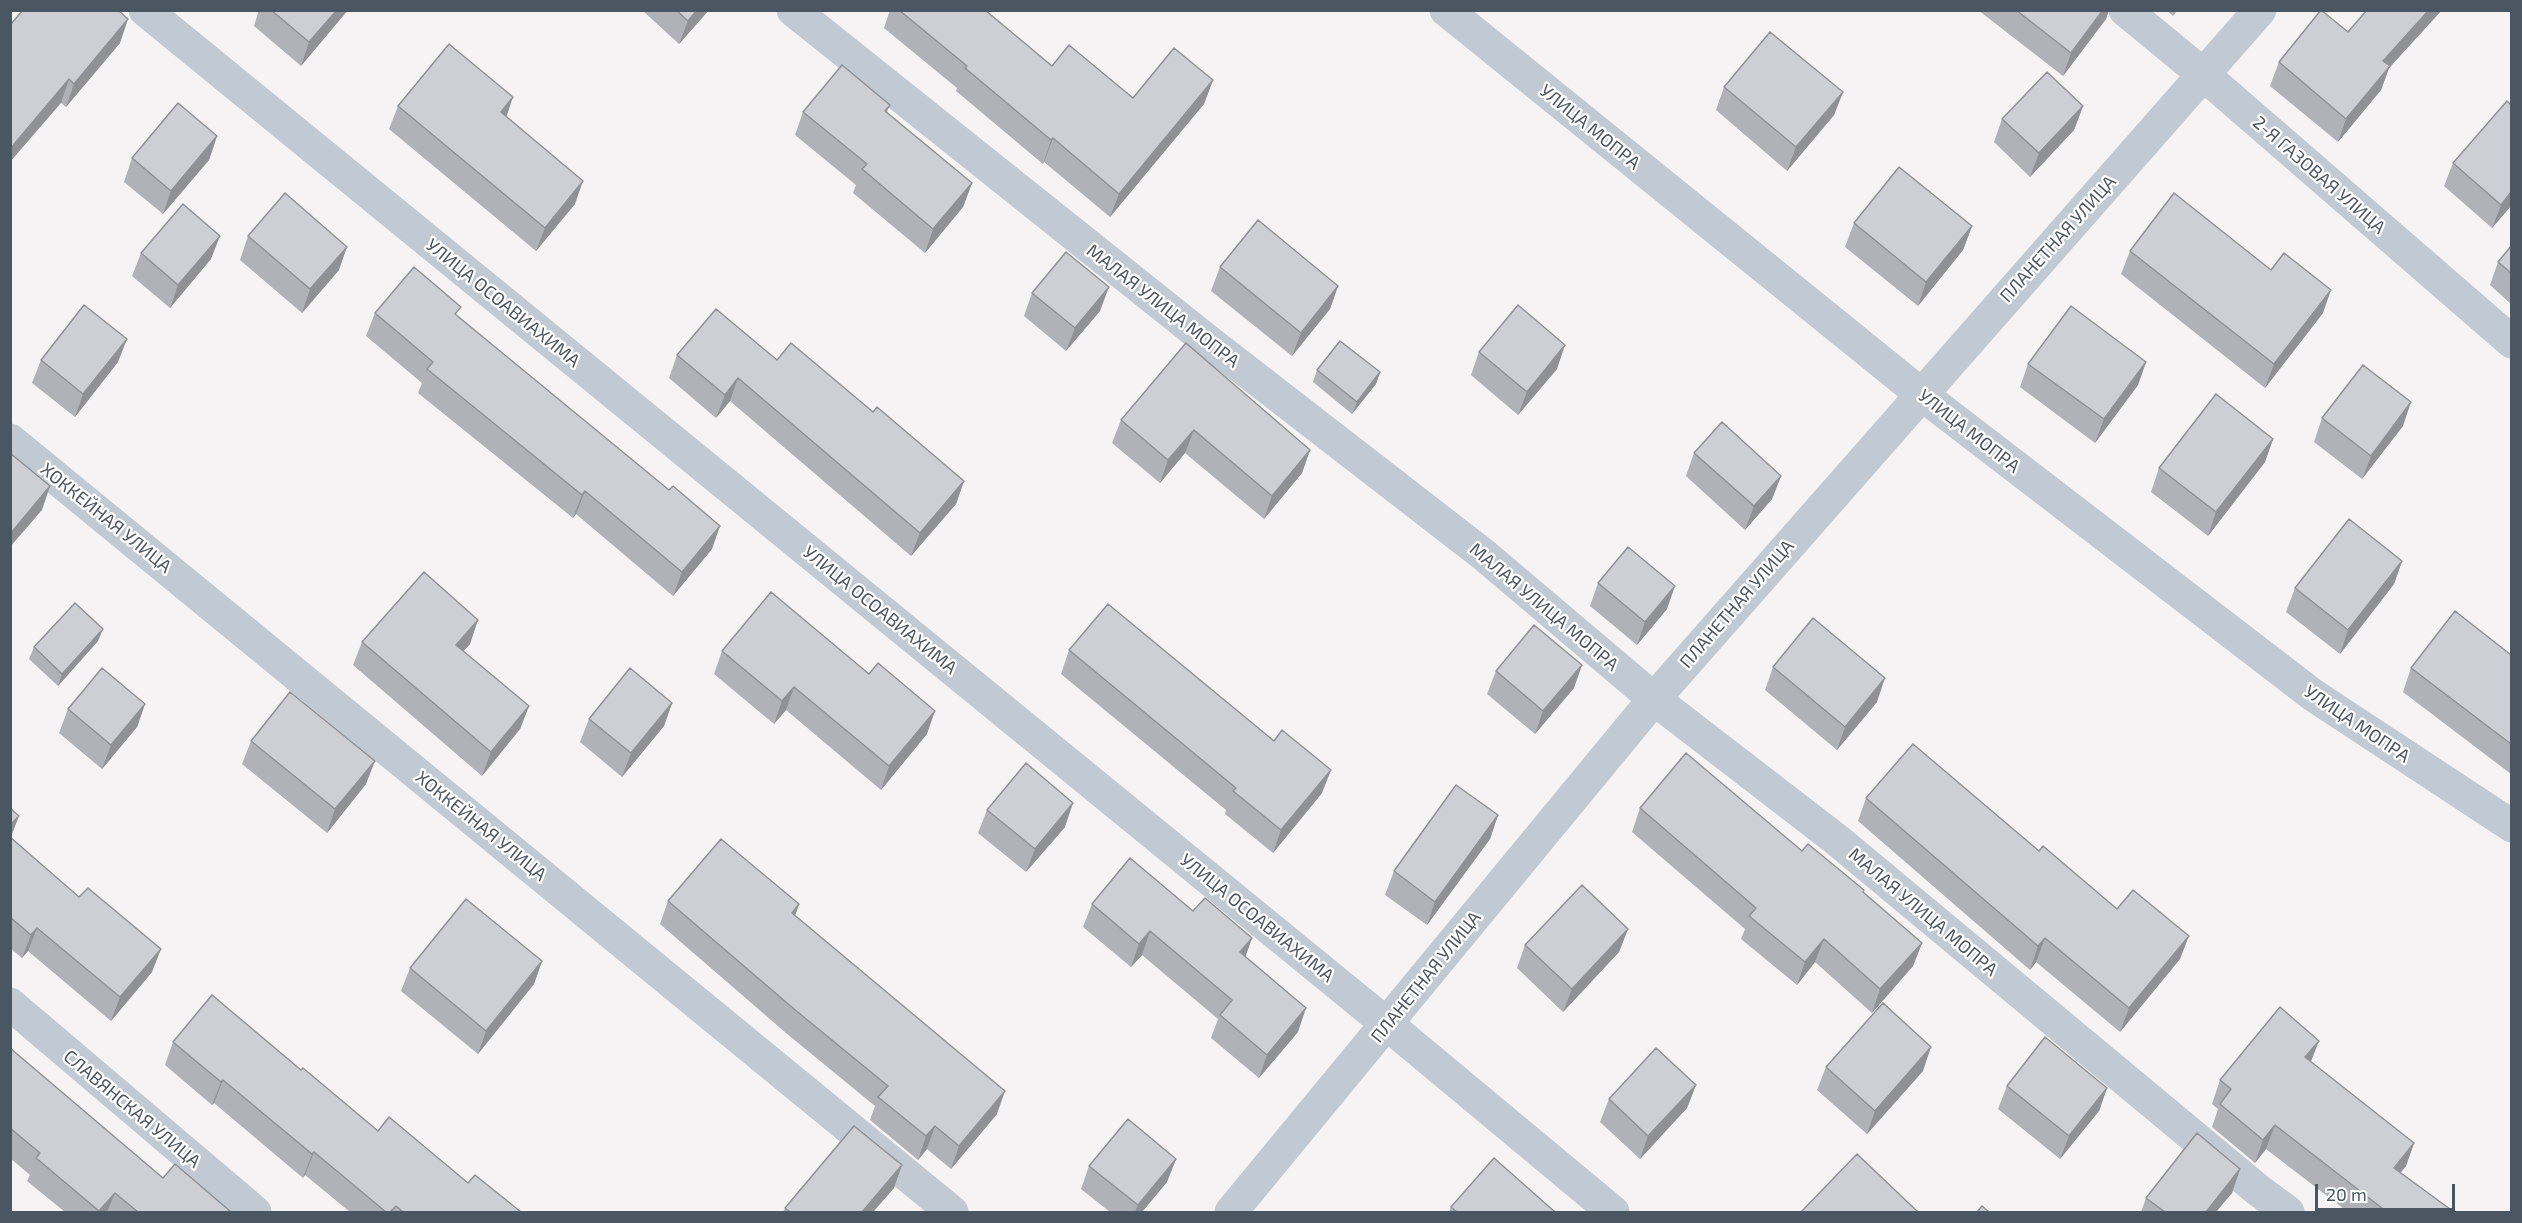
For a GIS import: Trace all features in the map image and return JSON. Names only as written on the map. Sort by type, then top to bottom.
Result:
[{"type":"street","name":"УЛИЦА ОСОАВИАХИМА","points":[[145,10],[1387,1024],[1613,1212]]},
{"type":"street","name":"МАЛАЯ УЛИЦА МОПРА","points":[[794,10],[1214,346],[1484,555],[1654,699],[1836,840],[2258,1190],[2288,1212]]},
{"type":"street","name":"УЛИЦА МОПРА","points":[[1446,10],[1921,394],[2313,695],[2511,826]]},
{"type":"street","name":"2-Я ГАЗОВАЯ УЛИЦА","points":[[2125,10],[2204,75],[2511,342]]},
{"type":"street","name":"ПЛАНЕТНАЯ УЛИЦА","points":[[1231,1212],[1654,699],[2260,10]]},
{"type":"street","name":"ХОККЕЙНАЯ УЛИЦА","points":[[10,440],[952,1212]]},
{"type":"street","name":"СЛАВЯНСКАЯ УЛИЦА","points":[[10,1004],[255,1212]]},
{"type":"building","points":[[23,10],[118,10],[128,19],[74,84],[69,79],[10,149],[10,25]]},
{"type":"building","points":[[271,10],[337,10],[309,42]]},
{"type":"building","points":[[676,10],[697,10],[688,21]]},
{"type":"building","points":[[899,10],[985,10],[1052,66],[1069,45],[1133,98],[1174,48],[1213,80],[1119,194],[1053,138],[1051,140]]},
{"type":"building","points":[[2016,10],[2103,10],[2071,53]]},
{"type":"building","points":[[2321,10],[2348,32],[2367,10],[2429,10],[2383,61],[2390,66],[2346,119],[2279,62]]},
{"type":"building","points":[[1770,32],[1843,92],[1796,147],[1724,87]]},
{"type":"building","points":[[449,44],[513,97],[501,112],[583,181],[545,228],[398,106]]},
{"type":"building","points":[[842,65],[890,105],[885,111],[972,183],[933,229],[862,169],[867,164],[803,112]]},
{"type":"building","points":[[2047,72],[2083,106],[2039,153],[2002,119]]},
{"type":"building","points":[[2507,101],[2511,105],[2511,192],[2501,205],[2453,163]]},
{"type":"building","points":[[178,103],[217,136],[171,191],[132,158]]},
{"type":"building","points":[[1899,167],[1972,226],[1926,282],[1854,223]]},
{"type":"building","points":[[285,193],[347,247],[310,289],[248,236]]},
{"type":"building","points":[[2174,193],[2271,270],[2284,253],[2331,290],[2274,364],[2130,251]]},
{"type":"building","points":[[183,204],[220,236],[178,285],[141,253]]},
{"type":"building","points":[[1258,220],[1338,286],[1301,333],[1220,267]]},
{"type":"building","points":[[2511,246],[2511,273],[2498,262]]},
{"type":"building","points":[[1066,252],[1109,287],[1075,328],[1032,293]]},
{"type":"building","points":[[414,267],[461,307],[455,314],[669,490],[673,486],[720,526],[682,572],[585,491],[582,495],[427,369],[433,362],[375,313]]},
{"type":"building","points":[[84,305],[127,339],[83,394],[41,360]]},
{"type":"building","points":[[1518,305],[1565,345],[1527,392],[1479,352]]},
{"type":"building","points":[[2071,306],[2146,362],[2104,419],[2028,364]]},
{"type":"building","points":[[716,309],[777,360],[791,343],[873,412],[877,407],[964,481],[920,533],[738,378],[725,395],[677,355]]},
{"type":"building","points":[[1340,341],[1380,372],[1357,402],[1317,370]]},
{"type":"building","points":[[1186,343],[1310,450],[1272,496],[1194,430],[1168,460],[1121,420]]},
{"type":"building","points":[[2363,365],[2411,402],[2371,456],[2322,418]]},
{"type":"building","points":[[2216,394],[2273,439],[2216,512],[2159,468]]},
{"type":"building","points":[[1722,422],[1781,476],[1754,506],[1694,453]]},
{"type":"building","points":[[10,453],[50,486],[11,533],[10,532]]},
{"type":"building","points":[[2349,519],[2402,561],[2348,630],[2295,588]]},
{"type":"building","points":[[1628,547],[1675,586],[1645,622],[1598,583]]},
{"type":"building","points":[[424,572],[478,620],[456,645],[529,706],[491,752],[362,642]]},
{"type":"building","points":[[771,592],[869,674],[878,663],[935,711],[889,766],[794,687],[782,701],[722,651]]},
{"type":"building","points":[[75,603],[103,629],[62,674],[34,647]]},
{"type":"building","points":[[1108,604],[1274,741],[1282,730],[1331,770],[1281,830],[1233,791],[1236,788],[1069,650]]},
{"type":"building","points":[[2455,611],[2511,655],[2511,744],[2411,668]]},
{"type":"building","points":[[1813,618],[1885,678],[1845,727],[1773,667]]},
{"type":"building","points":[[1534,625],[1582,665],[1543,711],[1496,671]]},
{"type":"building","points":[[102,668],[145,704],[111,745],[68,709]]},
{"type":"building","points":[[630,668],[672,703],[631,753],[589,719]]},
{"type":"building","points":[[290,692],[375,761],[335,809],[251,741]]},
{"type":"building","points":[[1913,744],[2039,851],[2043,846],[2117,909],[2133,890],[2189,936],[2129,1008],[2045,938],[2038,946],[1866,798]]},
{"type":"building","points":[[1686,753],[1802,851],[1808,844],[1864,890],[1863,892],[1922,943],[1880,989],[1824,939],[1805,962],[1749,916],[1756,908],[1640,808]]},
{"type":"building","points":[[1026,763],[1073,803],[1035,849],[987,810]]},
{"type":"building","points":[[1456,785],[1498,815],[1435,902],[1394,871]]},
{"type":"building","points":[[10,808],[19,816],[10,825]]},
{"type":"building","points":[[10,837],[79,897],[88,888],[161,949],[120,997],[37,928],[31,935],[10,917]]},
{"type":"building","points":[[721,839],[799,904],[792,913],[1005,1091],[959,1146],[935,1126],[926,1136],[878,1097],[888,1086],[668,901]]},
{"type":"building","points":[[1130,858],[1193,911],[1205,898],[1252,938],[1240,952],[1306,1008],[1267,1055],[1220,1015],[1232,1000],[1150,931],[1139,944],[1092,904]]},
{"type":"building","points":[[1582,885],[1628,929],[1572,989],[1525,945]]},
{"type":"building","points":[[466,899],[542,961],[486,1031],[410,968]]},
{"type":"building","points":[[212,995],[378,1131],[389,1117],[468,1183],[475,1175],[521,1212],[403,1212],[396,1206],[390,1212],[386,1212],[314,1152],[312,1154],[173,1042]]},
{"type":"building","points":[[1883,1003],[1931,1047],[1875,1111],[1826,1067]]},
{"type":"building","points":[[2280,1007],[2319,1041],[2305,1057],[2414,1143],[2394,1168],[2454,1212],[2387,1212],[2275,1125],[2263,1140],[2220,1104],[2231,1089],[2220,1080]]},
{"type":"building","points":[[2045,1037],[2107,1088],[2069,1136],[2007,1086]]},
{"type":"building","points":[[10,1048],[163,1178],[175,1164],[231,1212],[138,1212],[115,1193],[99,1211],[36,1158],[40,1153],[10,1128]]},
{"type":"building","points":[[1656,1048],[1696,1085],[1648,1136],[1609,1099]]},
{"type":"building","points":[[1128,1119],[1176,1159],[1138,1205],[1089,1166]]},
{"type":"building","points":[[854,1126],[902,1165],[862,1212],[790,1212],[785,1208]]},
{"type":"building","points":[[2197,1133],[2240,1169],[2206,1212],[2165,1212],[2146,1198]]},
{"type":"building","points":[[1857,1154],[1918,1212],[1801,1212]]},
{"type":"building","points":[[1494,1158],[1555,1212],[1457,1212],[1451,1207]]},
{"type":"building","points":[[1982,1206],[1989,1212],[1977,1212]]}]
